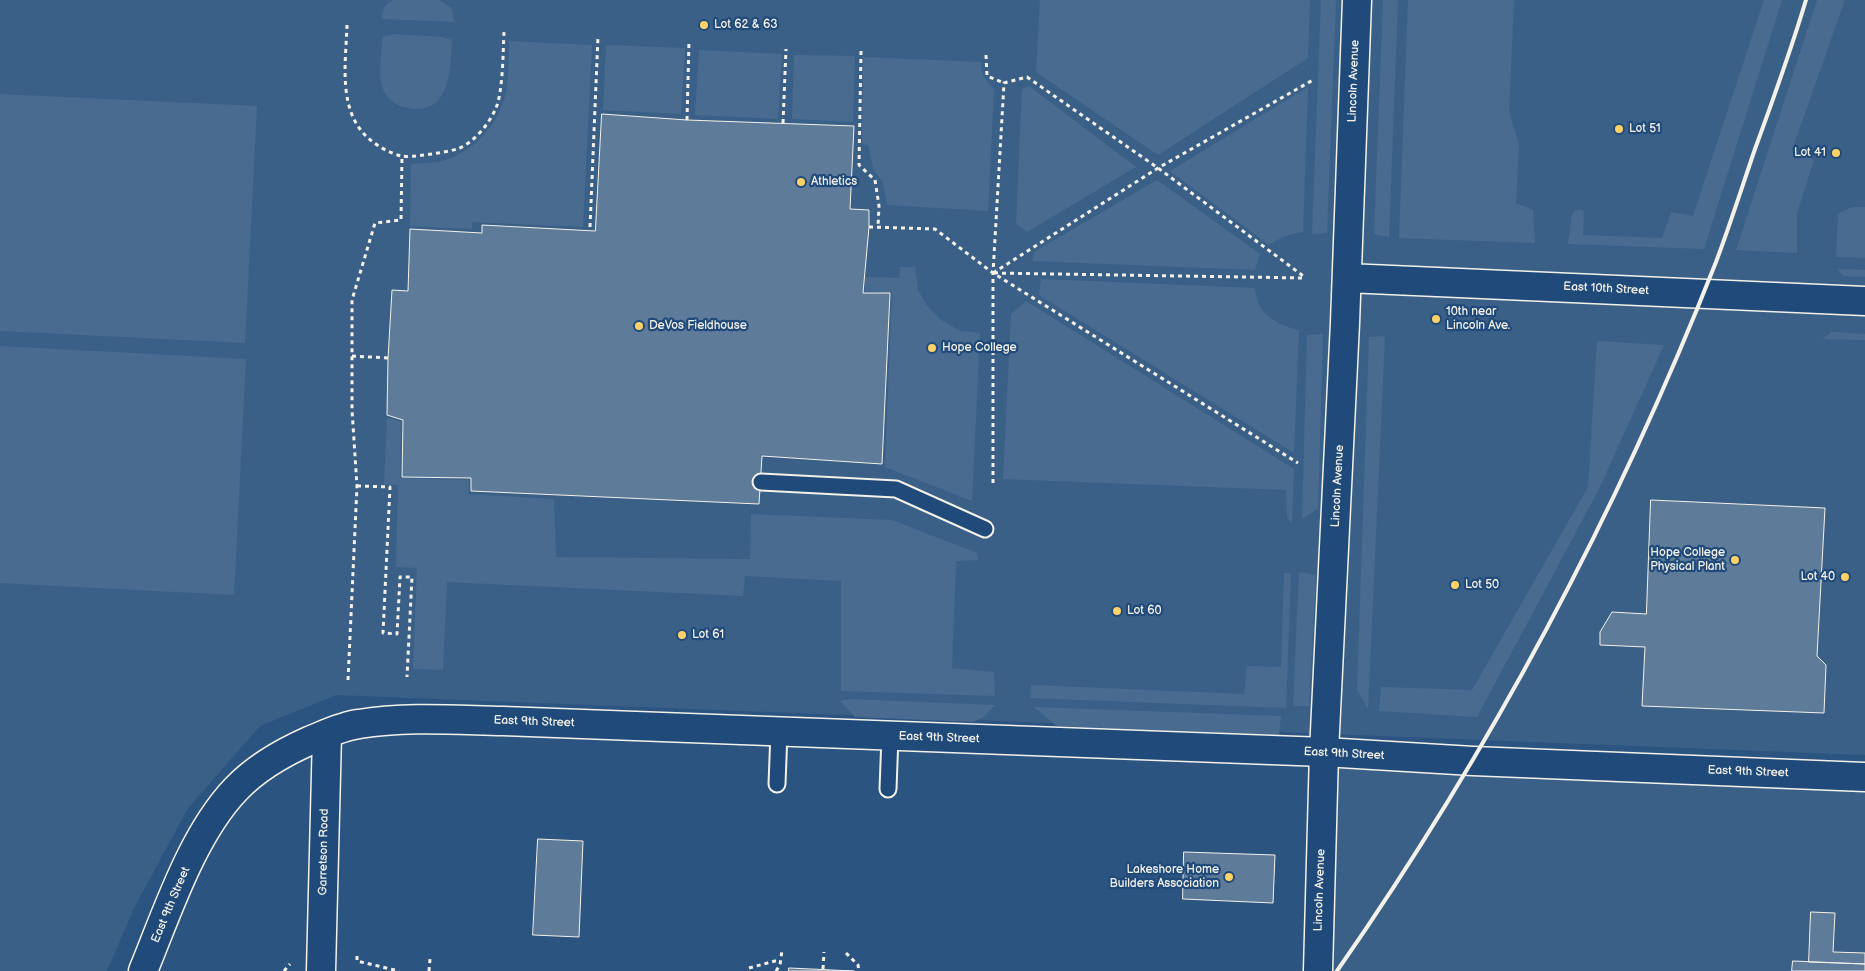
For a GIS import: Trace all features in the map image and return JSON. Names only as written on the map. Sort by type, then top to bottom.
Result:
[{"type":"main road","name":"Lincoln Avenue","points":[[1318,971],[1324,752],[1347,278],[1357,0]]},
{"type":"main road","name":"East 10th Street","points":[[1347,278],[1865,301]]},
{"type":"main road","name":"East 9th Street","points":[[143,971],[180,881],[198,843],[236,789],[256,771],[288,750],[357,724],[392,720],[495,721],[1324,752],[1473,761],[1865,777]]},
{"type":"main road","name":"Garretson Road","points":[[321,963],[327,734]]},
{"type":"lane","points":[[761,482],[896,489],[985,529]]},
{"type":"lane","points":[[777,784],[779,732]]},
{"type":"lane","points":[[888,789],[890,736]]},
{"type":"path","points":[[347,25],[346,99],[356,124],[376,146],[402,156],[459,148],[481,132],[496,107],[501,76],[504,32]]},
{"type":"path","points":[[590,228],[598,36]]},
{"type":"path","points":[[687,120],[689,41]]},
{"type":"path","points":[[783,123],[786,49]]},
{"type":"path","points":[[861,51],[859,165],[875,180],[879,206],[878,227]]},
{"type":"path","points":[[986,55],[986,76],[1004,83],[1026,77],[1158,168],[1306,278],[993,273]]},
{"type":"path","points":[[993,273],[1158,168],[1313,80]]},
{"type":"path","points":[[993,483],[993,273],[1004,83]]},
{"type":"path","points":[[348,680],[357,486],[352,410],[352,300],[375,223],[401,220],[402,156]]},
{"type":"path","points":[[869,228],[935,229],[993,273],[1298,463]]},
{"type":"path","points":[[352,356],[388,358]]},
{"type":"path","points":[[357,486],[390,487],[383,632],[397,634],[400,577],[412,576],[408,677]]},
{"type":"path","points":[[776,971],[782,950]]},
{"type":"path","points":[[823,970],[824,952]]},
{"type":"path","points":[[846,953],[858,965],[859,971]]},
{"type":"path","points":[[357,956],[357,961],[399,971]]},
{"type":"path","points":[[429,971],[430,959]]},
{"type":"path","points":[[749,968],[775,961],[780,962]]},
{"type":"shaded area","name":"Hope College","points":[[0,0],[1865,0],[1865,755],[336,695],[260,726],[188,808],[134,908],[107,971],[0,971]]},
{"type":"shaded area","points":[[393,0],[439,0],[452,8],[454,22],[382,19],[384,8]]},
{"type":"shaded area","points":[[1040,0],[1310,0],[1308,58],[1158,155],[1036,72]]},
{"type":"shaded area","points":[[1321,0],[1336,0],[1327,233],[1312,234]]},
{"type":"shaded area","points":[[1383,0],[1398,0],[1389,237],[1374,234]]},
{"type":"shaded area","points":[[1408,0],[1514,0],[1509,112],[1519,144],[1516,203],[1533,210],[1535,243],[1399,238]]},
{"type":"shaded area","points":[[1764,0],[1782,0],[1704,249],[1568,244],[1572,214],[1578,209],[1584,211],[1583,235],[1662,238],[1671,212],[1693,216]]},
{"type":"shaded area","points":[[1817,0],[1845,0],[1792,150],[1814,160],[1797,213],[1797,253],[1736,250]]},
{"type":"shaded area","points":[[394,34],[442,37],[452,40],[449,77],[440,98],[433,105],[422,109],[408,108],[394,102],[386,94],[382,85],[380,64],[382,37]]},
{"type":"shaded area","points":[[509,41],[592,45],[583,227],[472,222],[472,229],[410,226],[411,164],[438,162],[451,158],[463,152],[484,135],[499,113],[504,100],[508,81]]},
{"type":"shaded area","points":[[606,45],[685,48],[681,114],[603,110]]},
{"type":"shaded area","points":[[699,50],[782,54],[778,119],[695,115]]},
{"type":"shaded area","points":[[794,55],[855,56],[853,122],[792,119]]},
{"type":"shaded area","points":[[863,57],[981,62],[984,77],[994,89],[988,211],[887,205],[883,183],[873,168],[868,145],[862,144]]},
{"type":"shaded area","points":[[1029,86],[1136,167],[1027,232],[1016,224],[1022,89]]},
{"type":"shaded area","points":[[1308,87],[1303,232],[1285,236],[1269,245],[1170,171]]},
{"type":"shaded area","points":[[0,94],[257,106],[245,343],[0,331]]},
{"type":"shaded area","points":[[1157,180],[1260,254],[1255,270],[1033,261],[1034,252]]},
{"type":"shaded area","points":[[1852,207],[1865,207],[1865,258],[1836,257],[1838,214]]},
{"type":"shaded area","points":[[900,267],[915,267],[918,290],[927,306],[941,320],[960,331],[980,333],[972,501],[885,467],[892,293],[865,291],[865,277],[899,278]]},
{"type":"shaded area","points":[[1837,269],[1865,270],[1865,277],[1843,276]]},
{"type":"shaded area","points":[[1041,279],[1254,288],[1259,304],[1270,318],[1287,327],[1299,330],[1294,453],[1039,295]]},
{"type":"shaded area","points":[[1026,301],[1294,469],[1292,523],[1287,518],[1286,490],[1003,479],[1011,314]]},
{"type":"shaded area","points":[[1832,332],[1865,334],[1865,340],[1822,339]]},
{"type":"shaded area","points":[[1323,334],[1318,509],[1302,519],[1307,335]]},
{"type":"shaded area","points":[[1385,336],[1368,709],[1357,690],[1369,337]]},
{"type":"shaded area","points":[[1597,341],[1664,345],[1599,489],[1477,717],[1379,711],[1381,687],[1472,690],[1588,487]]},
{"type":"shaded area","points":[[0,346],[246,359],[234,595],[0,583]]},
{"type":"shaded area","points":[[387,418],[401,421],[400,478],[469,480],[468,494],[554,499],[556,557],[750,559],[751,514],[892,520],[977,553],[978,560],[956,561],[952,668],[994,672],[995,696],[841,691],[841,581],[745,576],[743,596],[447,582],[443,670],[413,669],[417,568],[396,567],[398,485],[384,484]]},
{"type":"shaded area","points":[[1299,572],[1316,575],[1309,706],[1293,706]]},
{"type":"shaded area","points":[[1284,573],[1291,573],[1286,708],[1030,698],[1031,685],[1244,694],[1247,666],[1281,667]]},
{"type":"shaded area","points":[[850,699],[995,705],[985,716],[973,722],[855,717],[840,701]]},
{"type":"shaded area","points":[[1034,707],[1281,716],[1279,735],[1057,726]]},
{"type":"shaded area","points":[[1324,752],[1865,777],[1865,971],[1318,971]]},
{"type":"building","name":"DeVos Fieldhouse","points":[[602,114],[687,120],[854,126],[850,209],[869,210],[863,293],[890,293],[882,464],[762,456],[759,504],[471,491],[471,478],[402,477],[403,420],[387,415],[388,358],[392,290],[408,291],[410,229],[482,233],[482,225],[595,231]]},
{"type":"building","name":"Hope College Physical Plant","points":[[1651,500],[1825,508],[1817,656],[1826,665],[1824,713],[1642,706],[1645,647],[1600,645],[1600,632],[1612,612],[1646,614]]},
{"type":"building","points":[[538,839],[583,841],[579,937],[533,935]]},
{"type":"building","name":"Lakeshore Home Builders Association","points":[[1184,852],[1275,855],[1273,903],[1183,899]]},
{"type":"building","points":[[1811,912],[1835,913],[1833,952],[1865,953],[1865,964],[1809,962]]},
{"type":"building","points":[[1793,961],[1865,964],[1865,971],[1792,971]]},
{"type":"building","points":[[789,968],[854,971],[789,971]]},
{"type":"railway","points":[[1337,971],[1447,802],[1498,716],[1547,628],[1637,448],[1716,262],[1782,75],[1806,0]]},
{"type":"place","name":"Lot 62 & 63","points":[[704,25]]},
{"type":"place","name":"Lot 51","points":[[1619,129]]},
{"type":"place","name":"Lot 41","points":[[1836,153]]},
{"type":"place","name":"Athletics","points":[[801,182]]},
{"type":"place","name":"10th near Lincoln Ave.","points":[[1436,319]]},
{"type":"place","name":"DeVos Fieldhouse","points":[[639,326]]},
{"type":"place","name":"Hope College","points":[[932,348]]},
{"type":"place","name":"Hope College Physical Plant","points":[[1735,560]]},
{"type":"place","name":"Lot 40","points":[[1845,577]]},
{"type":"place","name":"Lot 50","points":[[1455,585]]},
{"type":"place","name":"Lot 60","points":[[1117,611]]},
{"type":"place","name":"Lot 61","points":[[682,635]]},
{"type":"place","name":"Lakeshore Home Builders Association","points":[[1229,877]]}]
